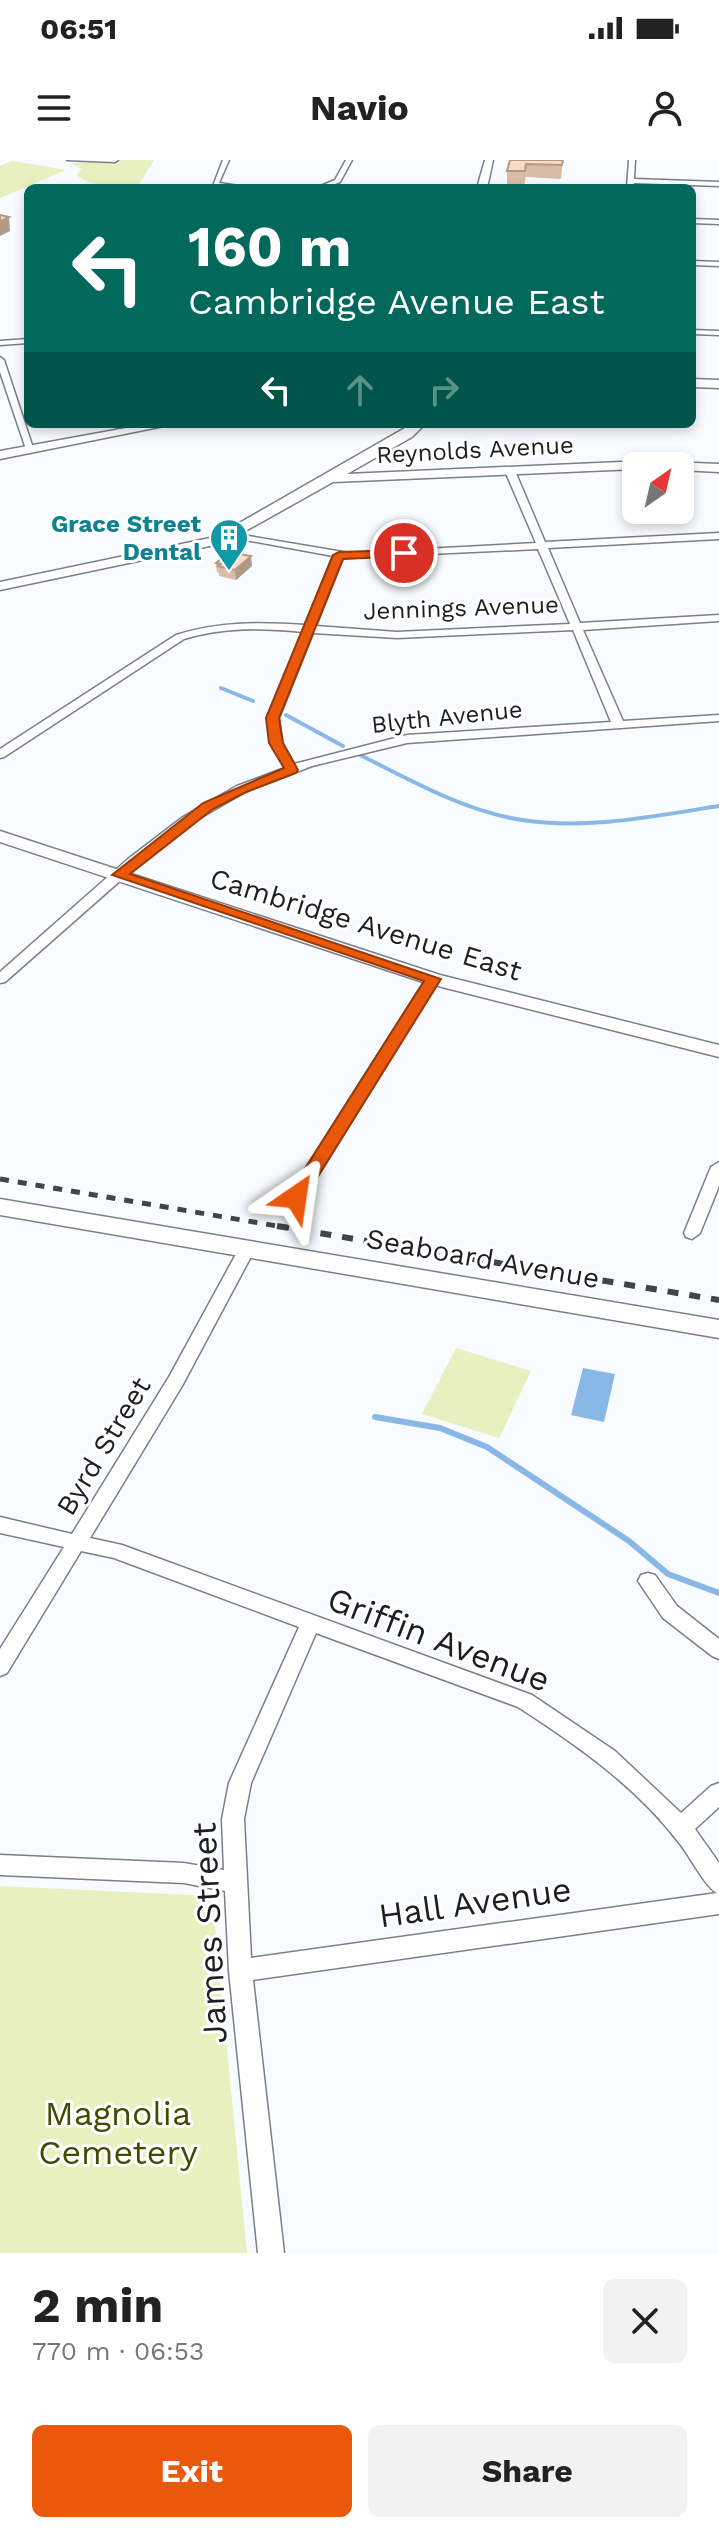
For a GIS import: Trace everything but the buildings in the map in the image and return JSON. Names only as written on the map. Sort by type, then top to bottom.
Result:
[{"type":"main road","points":[[483,184],[489,160]]},
{"type":"main road","points":[[696,383],[719,384]]},
{"type":"main road","points":[[0,455],[146,428]]},
{"type":"main road","points":[[0,586],[199,546],[229,534],[415,428]]},
{"type":"main road","name":"Reynolds Avenue","points":[[329,478],[679,465],[719,468]]},
{"type":"main road","name":"Cambridge Avenue East","points":[[0,836],[433,979],[719,1051]]},
{"type":"main road","name":"Seaboard Avenue","points":[[0,1207],[719,1329]]},
{"type":"street","points":[[70,160],[115,160]]},
{"type":"street","points":[[215,184],[226,160]]},
{"type":"street","points":[[330,184],[338,181],[349,160]]},
{"type":"street","points":[[632,160],[630,184],[719,184]]},
{"type":"street","points":[[696,221],[719,222]]},
{"type":"street","points":[[696,263],[719,264]]},
{"type":"street","points":[[696,332],[719,333]]},
{"type":"street","points":[[0,343],[24,341]]},
{"type":"street","points":[[0,360],[31,449]]},
{"type":"street","points":[[510,471],[618,724]]},
{"type":"street","points":[[229,534],[339,555],[719,536]]},
{"type":"street","points":[[292,770],[276,743],[273,718],[339,555]]},
{"type":"street","name":"Jennings Avenue","points":[[0,754],[184,635],[228,626],[399,635],[719,618]]},
{"type":"street","name":"Blyth Avenue","points":[[0,979],[119,875],[208,806],[241,789],[292,770],[347,751],[398,740],[719,718]]},
{"type":"street","points":[[296,1197],[433,979]]},
{"type":"street","points":[[692,1233],[719,1167]]},
{"type":"street","name":"Byrd Street","points":[[0,1667],[176,1381],[247,1249]]},
{"type":"street","name":"Griffin Avenue","points":[[0,1525],[115,1551],[525,1701],[574,1733],[682,1827],[719,1883]]},
{"type":"street","points":[[648,1581],[670,1612],[719,1650]]},
{"type":"street","name":"James Street","points":[[271,2253],[240,1971],[233,1819],[240,1783],[310,1623]]},
{"type":"street","points":[[682,1827],[719,1793]]},
{"type":"street","points":[[0,1865],[184,1873],[234,1882]]},
{"type":"street","name":"Hall Avenue","points":[[240,1971],[719,1903]]},
{"type":"green space","points":[[154,160],[139,184],[90,183],[76,175],[82,169],[70,163]]},
{"type":"green space","points":[[12,161],[66,170],[33,184],[24,184],[24,188],[0,198],[0,166]]},
{"type":"green space","points":[[456,1348],[531,1371],[499,1438],[422,1414]]},
{"type":"green space","name":"Magnolia Cemetery","points":[[0,1886],[212,1896],[247,2253],[0,2253]]},
{"type":"water","points":[[583,1368],[615,1374],[604,1422],[571,1415]]},
{"type":"waterway","points":[[221,688],[253,701]]},
{"type":"waterway","points":[[286,715],[343,746]]},
{"type":"waterway","points":[[356,753],[458,802],[522,820],[596,823],[719,806]]},
{"type":"waterway","points":[[375,1417],[440,1428],[487,1447],[629,1541],[668,1574],[719,1593]]},
{"type":"railway","points":[[0,1179],[289,1228]]},
{"type":"railway","points":[[277,1226],[719,1300]]},
{"type":"place","name":"Grace Street Dental","points":[[229,572]]},
{"type":"route","points":[[296,1197],[433,979],[119,875],[208,806],[241,789],[292,770],[276,743],[273,718],[339,555],[404,553]]}]
